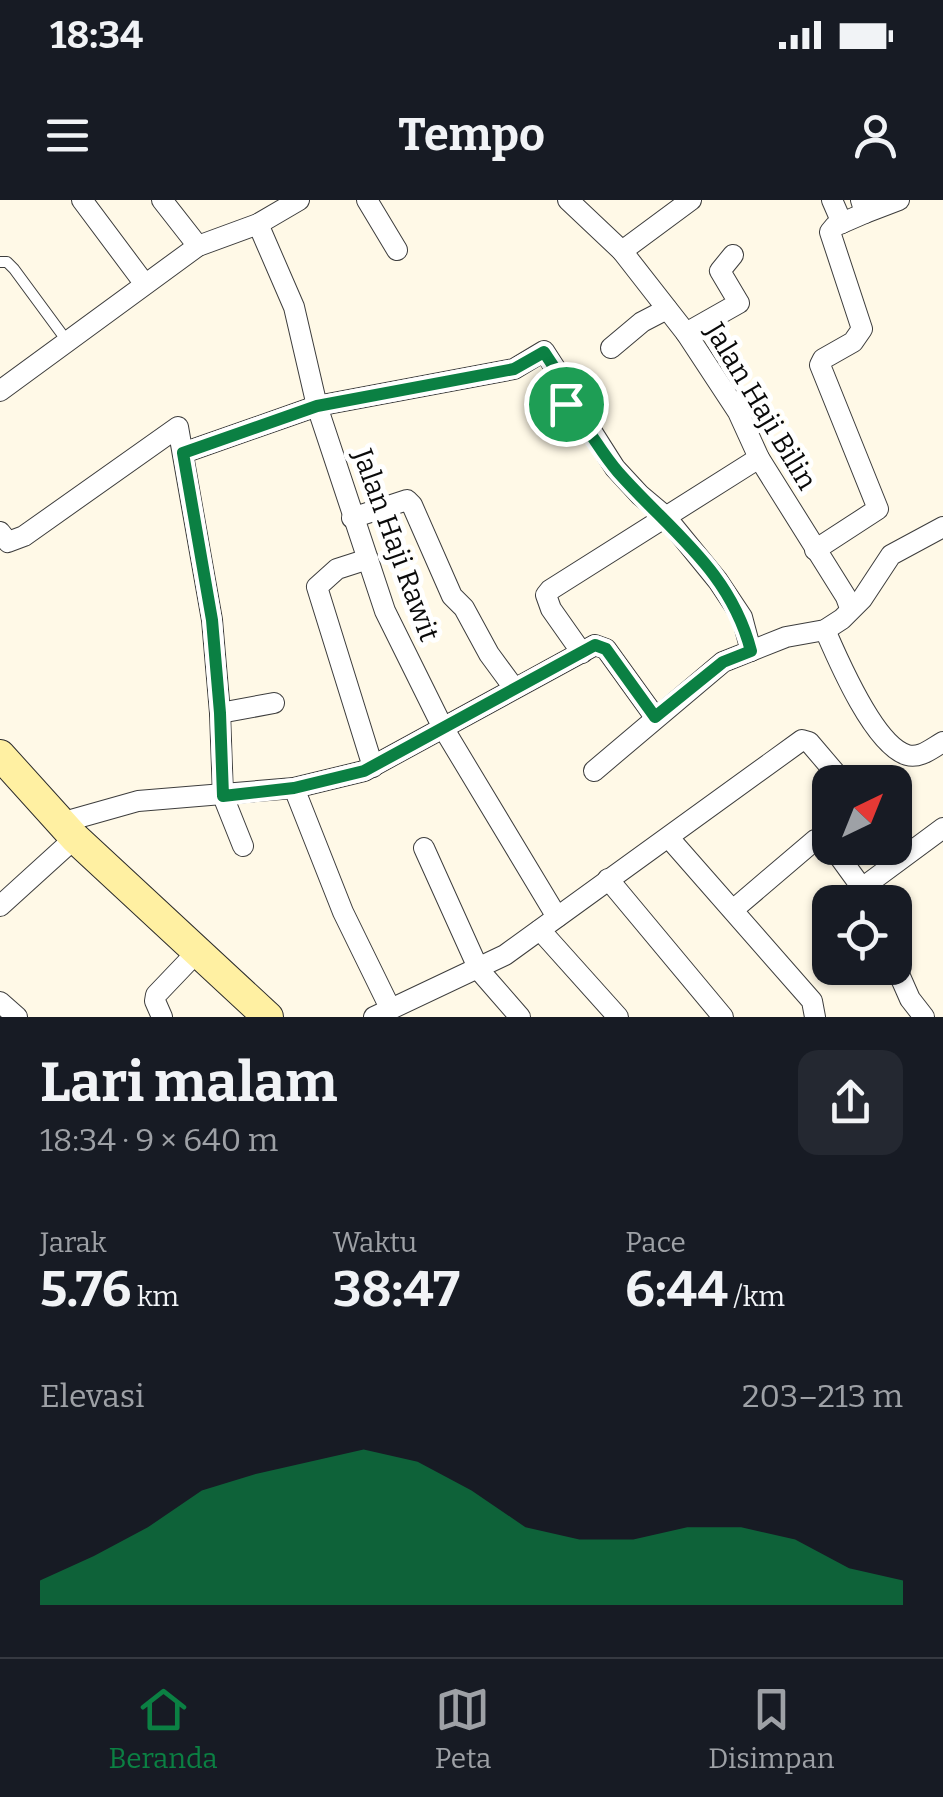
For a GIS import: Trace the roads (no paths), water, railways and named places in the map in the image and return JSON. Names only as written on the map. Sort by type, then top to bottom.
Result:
[{"type":"main road","points":[[0,755],[67,830],[268,1017]]},
{"type":"street","points":[[82,200],[144,283]]},
{"type":"street","points":[[162,200],[198,246]]},
{"type":"street","points":[[367,200],[397,250]]},
{"type":"street","name":"Jalan Haji Bilin","points":[[568,200],[622,251],[686,334],[738,412],[758,458],[850,608]]},
{"type":"street","points":[[622,251],[691,200]]},
{"type":"street","points":[[832,200],[842,223]]},
{"type":"street","points":[[815,550],[878,510],[820,365],[823,359],[853,342],[862,328],[830,232],[863,207],[899,200]]},
{"type":"street","points":[[0,391],[198,246],[258,224],[287,203]]},
{"type":"street","name":"Jalan Haji Rawit","points":[[258,224],[294,307],[317,406],[385,612],[549,923],[618,1017]]},
{"type":"street","points":[[686,334],[739,304],[720,271],[733,255]]},
{"type":"street","points":[[611,348],[642,322],[667,309]]},
{"type":"street","points":[[183,453],[317,406],[514,369],[544,352],[573,396],[566,404],[587,424],[615,468],[665,516],[718,581],[742,617],[751,651]]},
{"type":"street","points":[[0,532],[8,542],[24,536],[178,427],[212,620],[223,796],[243,846]]},
{"type":"street","points":[[582,652],[551,609],[546,595],[758,458]]},
{"type":"street","points":[[352,518],[398,501],[407,500],[412,505],[452,596],[464,608],[489,654],[514,688]]},
{"type":"street","points":[[594,771],[723,662],[786,638],[825,630],[862,599],[892,555],[943,527]]},
{"type":"street","points":[[368,559],[336,569],[317,587],[373,766]]},
{"type":"street","points":[[825,630],[853,694],[888,742],[908,756],[918,756],[943,742]]},
{"type":"street","points":[[0,906],[67,830],[138,801],[294,788],[373,766],[595,645],[606,649],[655,717]]},
{"type":"street","points":[[220,713],[274,703]]},
{"type":"street","points":[[294,788],[382,1012],[479,970],[802,740],[809,742],[829,765]]},
{"type":"street","points":[[877,885],[943,828]]},
{"type":"street","points":[[668,838],[734,909],[814,1009]]},
{"type":"street","points":[[424,848],[479,970],[520,1017]]},
{"type":"street","points":[[734,909],[812,854]]},
{"type":"street","points":[[608,879],[723,1017]]},
{"type":"street","points":[[162,1017],[154,1002],[156,995],[197,952]]},
{"type":"street","points":[[904,985],[924,1017]]},
{"type":"street","points":[[0,1002],[18,1017]]},
{"type":"lane","points":[[0,262],[7,262],[14,269],[68,342]]}]
